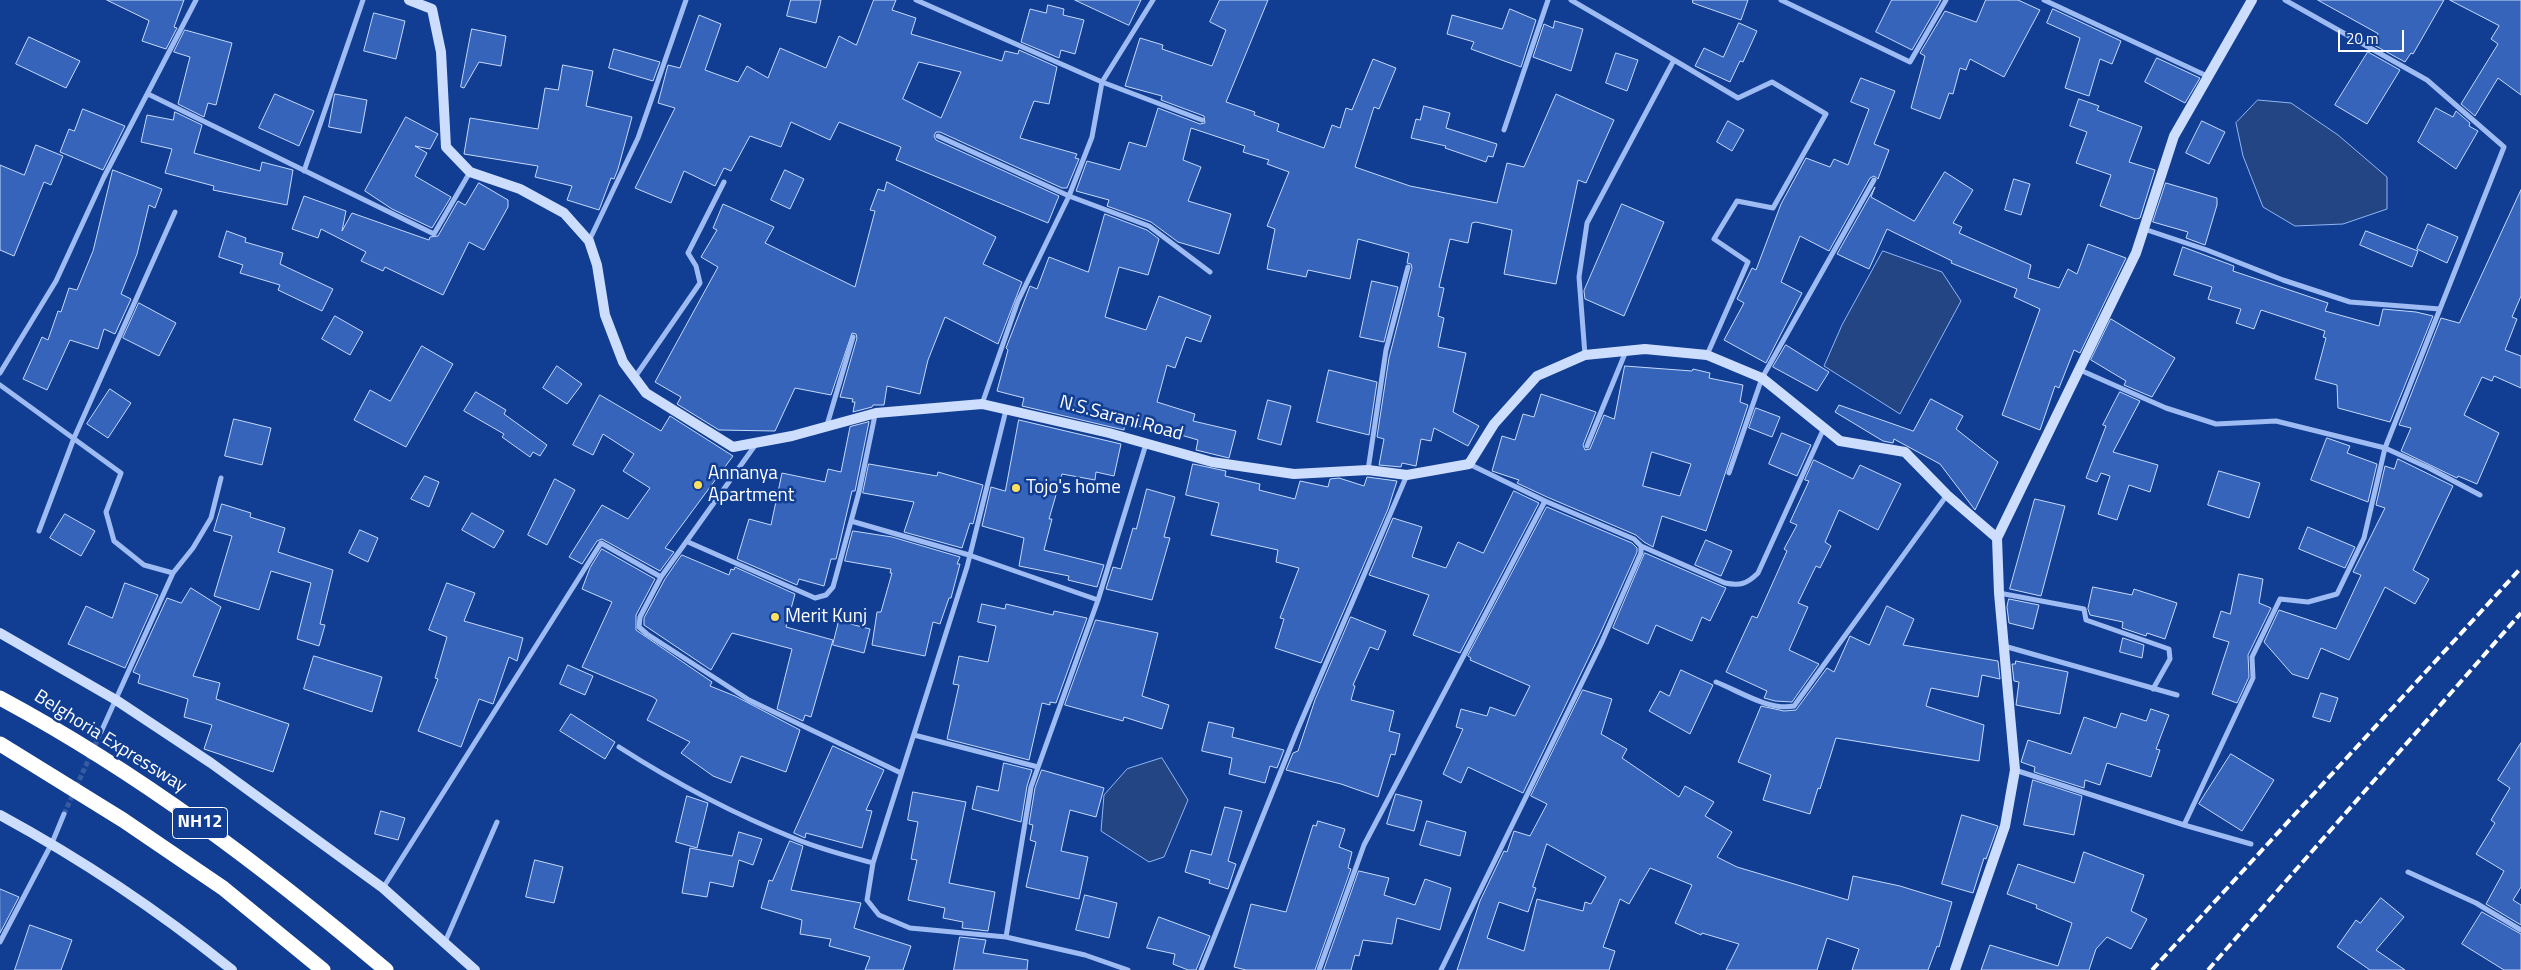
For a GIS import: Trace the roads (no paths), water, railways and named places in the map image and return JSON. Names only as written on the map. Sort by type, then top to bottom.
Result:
[{"type":"highway","name":"Belghoria Expressway","points":[[0,698],[88,749],[189,815],[249,858],[386,970]]},
{"type":"highway","name":"NH12","points":[[0,744],[123,820],[223,888],[324,970]]},
{"type":"street","points":[[0,373],[56,281],[104,177],[196,0]]},
{"type":"street","points":[[304,171],[363,0]]},
{"type":"street","name":"N.S.Sarani Road","points":[[409,0],[432,8],[441,52],[446,147],[470,172],[520,189],[564,213],[588,241],[597,264],[605,316],[623,362],[646,393],[733,447],[875,415],[982,404],[1147,443],[1212,462],[1294,474],[1368,470],[1407,475],[1469,464]]},
{"type":"street","points":[[588,241],[638,138],[686,0]]},
{"type":"street","points":[[916,0],[1102,82],[1202,120]]},
{"type":"street","points":[[982,404],[1018,301],[1069,196],[1092,137],[1102,82],[1153,0]]},
{"type":"street","points":[[1504,130],[1548,0]]},
{"type":"street","points":[[1571,0],[1738,98],[1772,82],[1826,114],[1773,208],[1737,200],[1714,240],[1748,262],[1707,355]]},
{"type":"street","points":[[1781,0],[1910,62],[1946,0]]},
{"type":"street","points":[[2043,0],[2207,76]]},
{"type":"street","points":[[1955,970],[2006,826],[2016,770],[2003,646],[1997,538],[2136,253],[2174,136],[2252,0]]},
{"type":"street","points":[[2184,825],[2253,678],[2252,657],[2280,599],[2308,602],[2338,594],[2364,538],[2385,448],[2504,147],[2427,80],[2285,0]]},
{"type":"street","points":[[1584,355],[1579,277],[1587,223],[1674,60]]},
{"type":"street","points":[[148,94],[434,234],[470,172]]},
{"type":"street","points":[[938,136],[1069,196],[1149,226],[1210,272]]},
{"type":"street","points":[[1729,473],[1762,378],[1874,180]]},
{"type":"street","points":[[634,377],[700,283],[696,266],[688,253],[724,182]]},
{"type":"street","points":[[40,531],[74,438],[175,212]]},
{"type":"street","points":[[2144,229],[2207,250],[2283,280],[2350,302],[2440,309]]},
{"type":"street","points":[[1368,470],[1386,350],[1408,267]]},
{"type":"street","points":[[826,427],[853,337]]},
{"type":"street","points":[[1824,428],[1758,573],[1750,581],[1739,586],[1725,583],[1641,546],[1634,539],[1545,501],[1469,464],[1494,424],[1537,376],[1584,355],[1645,349],[1707,355],[1762,378],[1824,428],[1840,441],[1905,452],[1947,495],[1997,538]]},
{"type":"street","points":[[1587,446],[1626,350]]},
{"type":"street","points":[[2080,370],[2166,408],[2216,424],[2276,421],[2385,448],[2430,468],[2480,495]]},
{"type":"street","points":[[0,384],[121,472],[106,512],[114,540],[144,565],[173,573]]},
{"type":"street","points":[[1006,409],[969,555],[968,567],[872,863],[868,900],[879,915],[910,928],[1006,937],[1085,955],[1128,970]]},
{"type":"street","points":[[688,542],[815,598],[826,595],[833,587],[851,521],[875,415]]},
{"type":"street","points":[[757,442],[688,542],[660,577],[640,618],[639,627],[750,700],[901,773]]},
{"type":"street","points":[[1006,937],[1031,787],[1098,600],[1147,443]]},
{"type":"street","points":[[1201,970],[1297,732],[1407,475]]},
{"type":"street","points":[[101,732],[173,573],[193,548],[210,518],[222,478]]},
{"type":"street","points":[[1716,682],[1783,708],[1794,706],[1947,495]]},
{"type":"street","points":[[1319,970],[1364,846],[1545,501]]},
{"type":"street","points":[[851,521],[969,555],[1098,600]]},
{"type":"street","points":[[383,888],[601,543],[660,577]]},
{"type":"street","points":[[1440,970],[1601,644],[1641,553],[1641,546]]},
{"type":"street","points":[[1999,593],[2084,609],[2086,620],[2168,649],[2170,659],[2153,689]]},
{"type":"street","points":[[0,633],[116,700],[211,762],[383,888],[475,970]]},
{"type":"street","points":[[2003,646],[2177,695]]},
{"type":"street","points":[[914,735],[1038,767]]},
{"type":"street","points":[[619,747],[655,770],[733,812],[798,840],[872,863]]},
{"type":"street","points":[[2016,770],[2184,825],[2251,844]]},
{"type":"street","points":[[0,942],[52,843],[64,814]]},
{"type":"street","points":[[0,816],[52,843],[123,887],[232,970]]},
{"type":"street","points":[[445,943],[497,822]]},
{"type":"street","points":[[2408,872],[2476,904],[2521,930]]},
{"type":"water","points":[[2258,100],[2291,103],[2338,135],[2387,177],[2387,209],[2343,224],[2295,226],[2263,207],[2243,156],[2236,123]]},
{"type":"water","points":[[1883,251],[1942,272],[1961,301],[1900,414],[1824,366],[1842,325]]},
{"type":"water","points":[[1162,758],[1188,800],[1164,857],[1149,862],[1101,831],[1104,795],[1127,769]]},
{"type":"tunnel","points":[[64,814],[101,732]]},
{"type":"railway","points":[[2152,970],[2521,568]]},
{"type":"railway","points":[[2208,970],[2521,613]]},
{"type":"place","name":"Annanya Apartment","points":[[698,485]]},
{"type":"place","name":"Tojo's home","points":[[1016,488]]},
{"type":"place","name":"Merit Kunj","points":[[775,617]]}]
